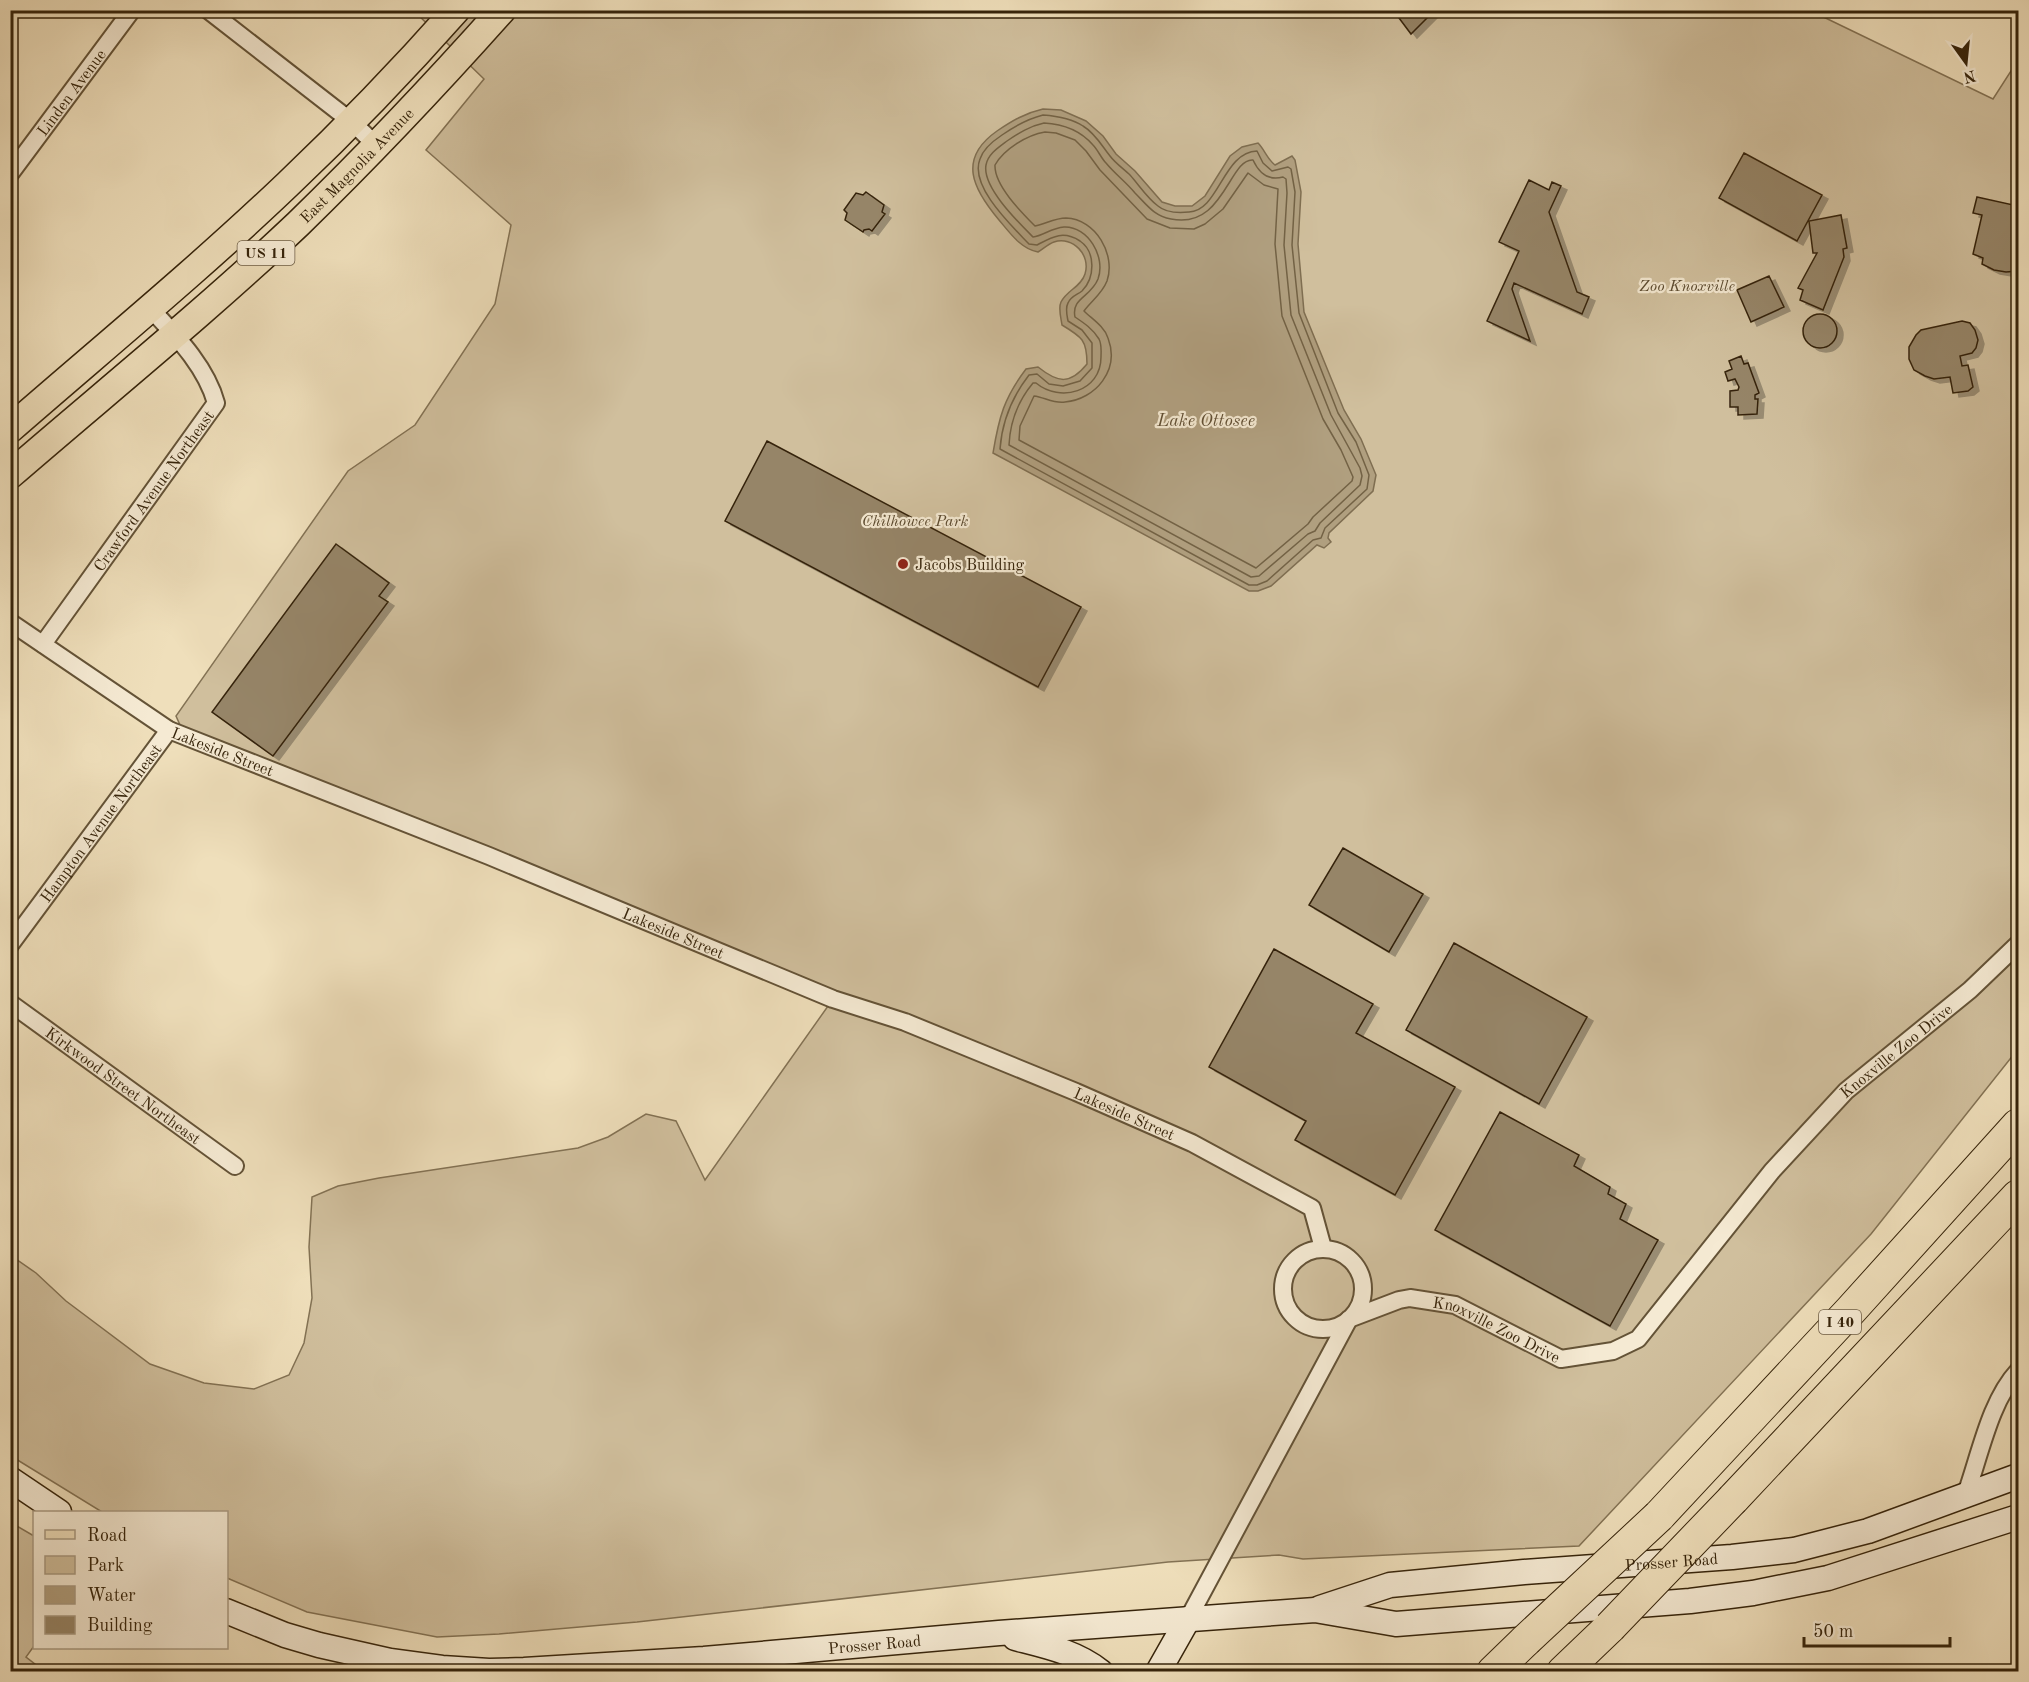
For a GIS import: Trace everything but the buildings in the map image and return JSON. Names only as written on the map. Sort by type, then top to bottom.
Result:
[{"type":"highway","name":"I 40","points":[[1493,1671],[1659,1516],[2019,1125]]},
{"type":"highway","name":"I 40","points":[[1563,1671],[1610,1627],[1733,1499],[2019,1196]]},
{"type":"main road","name":"East Magnolia Avenue","points":[[10,429],[286,186],[352,122],[456,10]]},
{"type":"main road","name":"East Magnolia Avenue","points":[[10,476],[297,225],[442,78],[502,10]]},
{"type":"street","name":"Linden Avenue","points":[[10,174],[132,10]]},
{"type":"street","points":[[208,10],[352,122],[377,146]]},
{"type":"street","name":"Crawford Avenue Northeast","points":[[43,644],[216,403],[213,389],[207,380],[174,333],[150,308]]},
{"type":"street","name":"Lakeside Street","points":[[10,622],[169,730],[489,856],[833,999],[905,1022],[1076,1092],[1192,1143],[1312,1208],[1323,1248]]},
{"type":"street","name":"Hampton Avenue Northeast","points":[[10,945],[169,730]]},
{"type":"street","name":"Knoxville Zoo Drive","points":[[1349,1319],[1410,1298],[1455,1305],[1561,1359],[1613,1351],[1638,1339],[1772,1171],[1846,1091],[1970,990],[2019,944]]},
{"type":"street","name":"Kirkwood Street Northeast","points":[[10,1003],[235,1166]]},
{"type":"street","points":[[1323,1248],[1336,1250],[1356,1265],[1362,1277],[1364,1289],[1362,1302],[1356,1313],[1349,1319],[1334,1328],[1320,1329],[1307,1326],[1295,1318],[1287,1307],[1283,1294],[1284,1280],[1289,1267],[1298,1257],[1311,1250],[1323,1248]]},
{"type":"street","points":[[1158,1671],[1349,1319]]},
{"type":"street","points":[[1945,1541],[1966,1494],[1994,1407],[2010,1380],[2019,1371]]},
{"type":"street","name":"Prosser Road","points":[[228,1612],[285,1635],[330,1648],[420,1666],[489,1671],[704,1659],[999,1633],[1315,1610],[1390,1586],[1524,1572],[1732,1557],[1794,1550],[1868,1531],[2019,1476]]},
{"type":"street","points":[[10,1479],[58,1511]]},
{"type":"street","name":"Prosser Road","points":[[1315,1610],[1396,1624],[1753,1593],[1847,1572],[2019,1517]]},
{"type":"street","points":[[1794,1550],[1797,1585]]},
{"type":"street","points":[[999,1633],[1064,1651],[1089,1662],[1101,1671]]},
{"type":"green space","name":"Chilhowee Park","points":[[1809,10],[1993,99],[2018,60],[2018,1049],[1871,1234],[1579,1546],[1303,1559],[1279,1555],[1168,1562],[637,1622],[437,1637],[307,1612],[228,1578],[228,1511],[100,1511],[11,1456],[10,1255],[36,1273],[66,1301],[150,1364],[204,1383],[254,1389],[289,1375],[304,1343],[312,1298],[309,1247],[312,1197],[338,1186],[379,1178],[578,1148],[608,1137],[646,1114],[676,1121],[705,1180],[833,999],[185,736],[176,716],[348,471],[415,425],[495,304],[511,225],[426,150],[484,79],[414,11]]},
{"type":"green space","points":[[10,1522],[33,1535],[33,1647],[26,1657],[44,1671],[11,1671]]},
{"type":"water","name":"Lake Ottosee","points":[[1043,109],[1061,110],[1086,121],[1103,136],[1116,154],[1135,171],[1162,202],[1175,206],[1192,206],[1205,196],[1230,156],[1242,147],[1258,143],[1275,165],[1292,156],[1295,160],[1301,192],[1298,244],[1304,312],[1344,410],[1361,439],[1376,475],[1373,491],[1329,533],[1328,538],[1331,542],[1324,548],[1317,545],[1271,586],[1258,591],[1249,591],[993,453],[1004,408],[1012,389],[1026,369],[1038,367],[1058,379],[1064,379],[1075,376],[1087,364],[1086,349],[1082,340],[1062,325],[1060,310],[1060,304],[1064,298],[1085,274],[1083,254],[1074,244],[1061,241],[1054,242],[1038,252],[1026,248],[1012,235],[982,197],[973,174],[973,163],[977,152],[985,142],[1013,121]]},
{"type":"place","name":"Jacobs Building","points":[[903,564]]},
{"type":"park label","name":"Zoo Knoxville","points":[[1687,285]]}]
